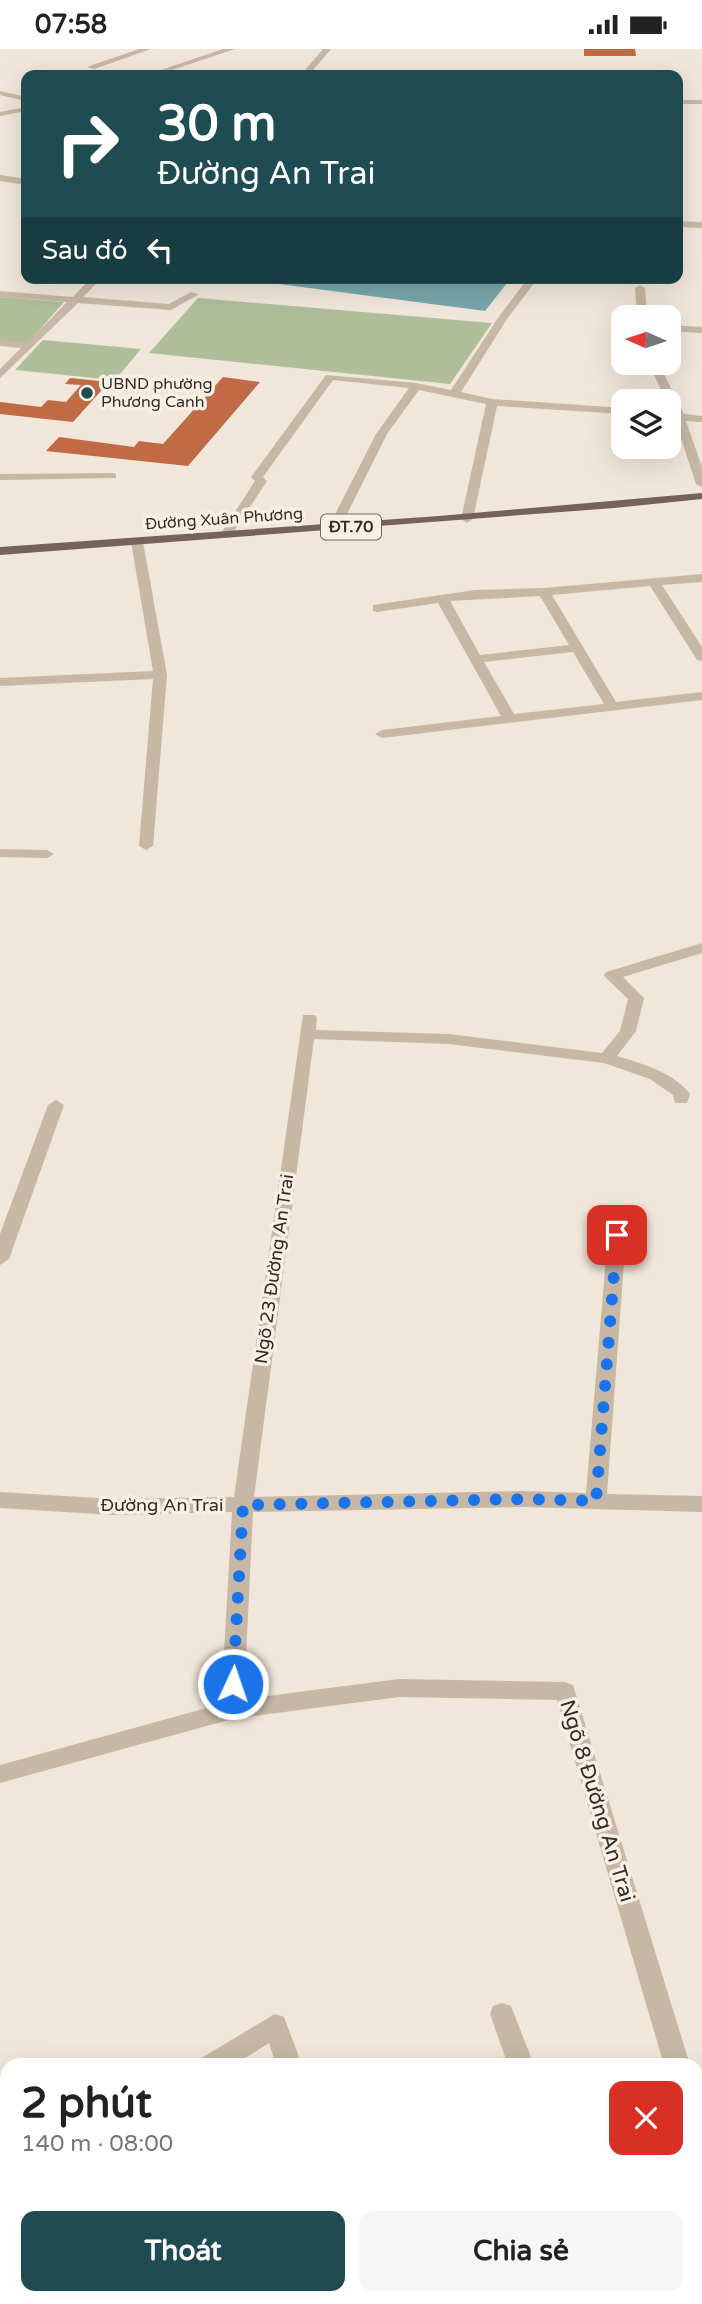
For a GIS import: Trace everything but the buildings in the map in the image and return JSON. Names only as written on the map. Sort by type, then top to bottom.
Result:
[{"type":"main road","name":"Đường Xuân Phương","points":[[0,551],[228,533],[467,519],[702,496]]},
{"type":"street","points":[[91,67],[147,49]]},
{"type":"street","points":[[166,70],[231,49]]},
{"type":"street","points":[[309,70],[327,49]]},
{"type":"street","points":[[195,53],[208,57]]},
{"type":"street","points":[[0,93],[21,98]]},
{"type":"street","points":[[683,102],[702,102]]},
{"type":"street","points":[[0,114],[21,110]]},
{"type":"street","points":[[0,178],[21,181]]},
{"type":"street","points":[[683,225],[702,225]]},
{"type":"street","points":[[0,375],[91,284]]},
{"type":"street","points":[[454,394],[528,284]]},
{"type":"street","points":[[640,288],[641,305]]},
{"type":"street","points":[[0,294],[171,307],[194,294]]},
{"type":"street","points":[[681,329],[702,330]]},
{"type":"street","points":[[0,343],[29,346]]},
{"type":"street","points":[[228,533],[261,481],[257,477],[330,377],[416,386],[492,402],[611,410]]},
{"type":"street","points":[[334,528],[382,434],[416,386]]},
{"type":"street","points":[[467,519],[492,402]]},
{"type":"street","points":[[681,417],[702,419]]},
{"type":"street","points":[[681,433],[702,484]]},
{"type":"street","points":[[0,477],[112,476]]},
{"type":"street","points":[[137,541],[160,675],[146,846]]},
{"type":"street","points":[[377,608],[475,594],[544,592],[702,579]]},
{"type":"street","points":[[654,583],[702,657]]},
{"type":"street","points":[[544,592],[612,706]]},
{"type":"street","points":[[442,599],[509,718]]},
{"type":"street","points":[[477,659],[575,648]]},
{"type":"street","points":[[0,682],[160,675]]},
{"type":"street","points":[[382,734],[702,696]]},
{"type":"street","points":[[0,853],[47,854]]},
{"type":"street","points":[[606,1058],[619,1047],[633,1024],[636,998],[612,975],[702,948]]},
{"type":"street","name":"Ngõ 23 Đường An Trai","points":[[243,1505],[308,1026],[387,1039],[449,1039],[606,1058],[645,1070],[671,1083],[682,1094],[681,1099]]},
{"type":"street","points":[[0,1259],[56,1105]]},
{"type":"street","points":[[596,1501],[617,1235]]},
{"type":"street","name":"Đường An Trai","points":[[0,1500],[113,1507],[524,1499],[702,1504]]},
{"type":"street","points":[[0,1774],[232,1710],[243,1505]]},
{"type":"street","name":"Ngõ 8 Đường An Trai","points":[[232,1710],[399,1688],[565,1691],[675,2058]]},
{"type":"street","points":[[502,2014],[518,2058]]},
{"type":"street","points":[[223,2058],[275,2025],[287,2058]]},
{"type":"green space","points":[[0,297],[64,302],[27,344],[0,342]]},
{"type":"green space","points":[[198,298],[492,323],[450,384],[149,353]]},
{"type":"green space","points":[[43,340],[141,349],[115,380],[15,370]]},
{"type":"water","points":[[278,284],[506,284],[485,311]]},
{"type":"place","name":"UBND phường Phương Canh","points":[[87,393]]},
{"type":"route","points":[[233,1684],[243,1505],[524,1499],[596,1501],[617,1235]]}]
